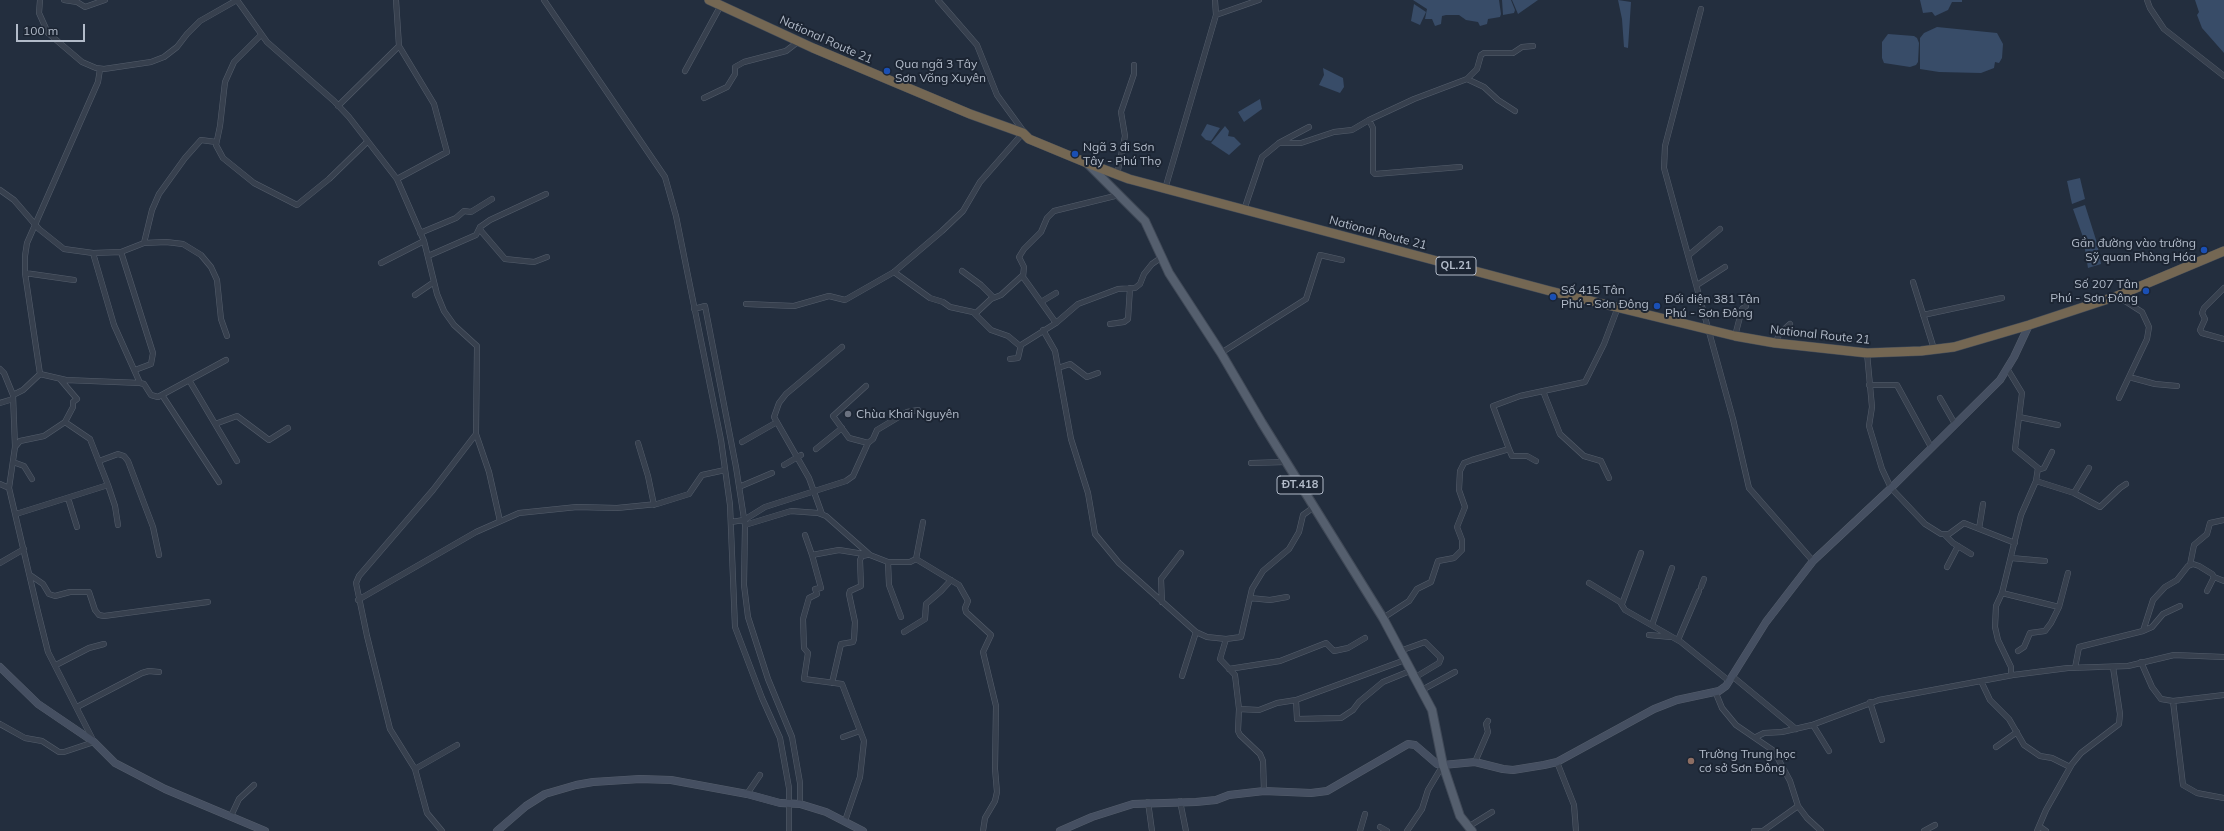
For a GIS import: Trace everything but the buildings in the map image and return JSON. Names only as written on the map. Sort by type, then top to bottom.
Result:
[{"type":"highway","name":"National Route 21","points":[[709,0],[724,4],[798,41],[1117,175],[1244,210],[1618,307],[1735,336],[1775,343],[1867,353],[1954,347],[2029,325],[2117,296],[2224,251]]},
{"type":"main road","name":"ĐT.418","points":[[1087,163],[1145,221],[1169,273],[1221,353],[1286,462],[1383,618],[1404,660],[1432,710],[1443,765],[1460,816],[1470,829]]},
{"type":"street","points":[[40,0],[39,13],[48,33],[82,62],[100,69],[151,62],[164,58],[177,47],[200,21],[237,0],[261,35],[274,50],[338,106],[396,179],[424,241],[437,294],[448,318],[477,346],[476,434],[489,472],[500,521]]},
{"type":"street","points":[[64,0],[77,2],[85,7],[105,0]]},
{"type":"street","points":[[396,0],[399,46],[434,104],[447,152],[396,179]]},
{"type":"street","points":[[544,0],[665,177],[676,216],[725,470],[731,522],[735,627],[762,698],[780,738],[795,804]]},
{"type":"street","points":[[746,304],[794,306],[829,296],[845,300],[894,272],[942,231],[963,210],[980,182],[1026,136],[997,95],[977,45],[938,0]]},
{"type":"street","points":[[1166,189],[1216,15],[1215,0]]},
{"type":"street","points":[[1216,15],[1259,0]]},
{"type":"street","points":[[2147,0],[2150,8],[2168,34],[2224,76]]},
{"type":"street","points":[[685,71],[724,4]]},
{"type":"street","points":[[1701,9],[1665,146],[1664,160],[1749,488],[1813,561]]},
{"type":"street","points":[[261,35],[241,54],[229,72],[222,91],[220,126],[216,142],[220,155],[254,183],[297,205],[329,179],[368,142]]},
{"type":"street","points":[[704,98],[727,87],[735,74],[735,67],[744,62],[786,51],[798,41]]},
{"type":"street","points":[[338,106],[399,46]]},
{"type":"street","points":[[1279,143],[1301,143],[1334,132],[1350,131],[1369,120],[1414,99],[1467,79],[1477,69],[1481,55],[1484,53],[1513,53],[1522,47],[1533,46]]},
{"type":"street","points":[[1117,175],[1125,136],[1121,112],[1134,74],[1134,65]]},
{"type":"street","points":[[40,374],[24,256],[27,243],[35,224],[98,82],[100,69]]},
{"type":"street","points":[[1467,79],[1484,87],[1498,100],[1515,111]]},
{"type":"street","points":[[1369,120],[1373,128],[1373,172],[1375,174],[1460,167]]},
{"type":"street","points":[[1244,210],[1262,157],[1279,143],[1309,127]]},
{"type":"street","points":[[144,243],[152,210],[167,181],[201,140],[216,142]]},
{"type":"street","points":[[0,190],[14,200],[51,240],[64,249],[93,253],[120,252],[144,243],[166,242],[182,244],[201,255],[211,267],[216,280],[221,319],[227,336]]},
{"type":"street","points":[[428,256],[476,235],[480,227],[490,220],[546,194]]},
{"type":"street","points":[[976,314],[993,298],[1001,295],[1023,275],[1024,267],[1019,257],[1024,249],[1041,232],[1047,218],[1054,211],[1119,195]]},
{"type":"street","points":[[420,233],[456,218],[464,210],[471,212],[492,199]]},
{"type":"street","points":[[480,227],[481,231],[505,259],[534,262],[547,257]]},
{"type":"street","points":[[1689,255],[1720,229]]},
{"type":"street","points":[[381,263],[424,241]]},
{"type":"street","points":[[120,252],[153,352],[151,364],[136,370]]},
{"type":"street","points":[[93,253],[114,325],[136,370],[140,383]]},
{"type":"street","points":[[1221,353],[1306,299],[1320,255],[1342,260]]},
{"type":"street","points":[[1010,359],[1019,357],[1020,346],[1056,323],[1078,304],[1118,289],[1135,288],[1140,284],[1144,274],[1152,264],[1162,257]]},
{"type":"street","points":[[1697,285],[1724,267]]},
{"type":"street","points":[[962,271],[981,285],[993,298]]},
{"type":"street","points":[[894,272],[930,298],[943,302],[950,307],[967,310],[976,314],[991,330],[1008,336],[1020,346]]},
{"type":"street","points":[[26,273],[74,280]]},
{"type":"street","points":[[1023,275],[1056,323]]},
{"type":"street","points":[[415,295],[434,282]]},
{"type":"street","points":[[1913,282],[1934,349]]},
{"type":"street","points":[[1110,324],[1124,322],[1128,319],[1130,288]]},
{"type":"street","points":[[2224,288],[2204,308],[2202,313],[2204,319],[2200,330],[2202,333],[2224,339]]},
{"type":"street","points":[[1041,302],[1056,293]]},
{"type":"street","points":[[2117,296],[2142,312],[2149,327],[2147,339],[2119,398]]},
{"type":"street","points":[[1923,315],[2002,298]]},
{"type":"street","points":[[694,309],[705,306],[739,487],[745,522],[744,585],[748,617],[768,679],[792,737],[800,783],[789,831]]},
{"type":"street","points":[[1735,336],[1742,309],[1746,306]]},
{"type":"street","points":[[1536,461],[1526,456],[1511,455],[1494,406],[1511,399],[1543,390],[1588,380],[1609,334],[1618,307]]},
{"type":"street","points":[[1775,343],[1779,334],[1790,324]]},
{"type":"street","points":[[1060,831],[1092,817],[1133,804],[1148,802],[1216,800],[1229,795],[1264,791],[1311,793],[1327,791],[1408,744],[1415,746],[1437,764],[1443,765],[1475,762],[1503,770],[1513,770],[1557,762],[1654,709],[1677,700],[1723,689],[1766,622],[1813,561],[1891,488],[2008,370],[2029,325]]},
{"type":"street","points":[[1043,330],[1054,351],[1071,439],[1088,493],[1095,534],[1119,563],[1196,632],[1207,637],[1226,639],[1241,637],[1252,589],[1264,571],[1289,549],[1299,532],[1303,515],[1314,507]]},
{"type":"street","points":[[842,347],[786,394],[775,412],[777,422],[797,460],[809,478],[822,514],[870,555]]},
{"type":"street","points":[[1867,353],[1872,407],[1868,426],[1882,469],[1891,488],[1925,524],[1935,531],[1945,535],[1958,546],[1971,554]]},
{"type":"street","points":[[40,374],[60,379],[140,383],[144,384],[152,395],[162,395],[226,360]]},
{"type":"street","points":[[1058,368],[1070,364],[1087,377],[1098,373]]},
{"type":"street","points":[[0,369],[4,373],[13,397],[15,447],[9,488],[48,652],[56,665],[94,742]]},
{"type":"street","points":[[2008,370],[2022,390],[2015,449],[2038,470]]},
{"type":"street","points":[[0,403],[23,390],[40,374]]},
{"type":"street","points":[[2128,377],[2154,384],[2177,386]]},
{"type":"street","points":[[15,447],[20,441],[44,436],[65,422],[73,407],[73,402],[77,399],[60,379]]},
{"type":"street","points":[[189,380],[237,461]]},
{"type":"street","points":[[1869,385],[1897,385],[1931,448]]},
{"type":"street","points":[[866,386],[833,416],[849,438],[868,443]]},
{"type":"street","points":[[1543,390],[1560,434],[1584,456],[1601,461],[1609,478]]},
{"type":"street","points":[[162,395],[219,482]]},
{"type":"street","points":[[1940,398],[1954,424]]},
{"type":"street","points":[[745,522],[765,507],[813,490],[846,481],[853,476],[868,443],[883,425],[907,412],[918,410]]},
{"type":"street","points":[[215,424],[237,416],[269,440],[288,428]]},
{"type":"street","points":[[2019,417],[2058,425]]},
{"type":"street","points":[[65,422],[90,439],[115,506],[118,525]]},
{"type":"street","points":[[742,442],[777,422]]},
{"type":"street","points":[[816,449],[842,428]]},
{"type":"street","points":[[442,831],[427,813],[415,769],[390,729],[358,600],[356,586],[359,576],[433,490],[476,434]]},
{"type":"street","points":[[638,443],[648,476],[654,505]]},
{"type":"street","points":[[1383,618],[1409,601],[1417,589],[1431,582],[1438,561],[1454,558],[1462,550],[1462,540],[1457,527],[1465,507],[1459,484],[1460,471],[1464,463],[1509,449]]},
{"type":"street","points":[[2038,470],[2044,468],[2052,452]]},
{"type":"street","points":[[99,461],[118,454],[124,456],[128,461],[153,527],[159,556]]},
{"type":"street","points":[[784,465],[797,460],[801,455]]},
{"type":"street","points":[[13,462],[24,466],[32,479]]},
{"type":"street","points":[[1251,464],[1286,462]]},
{"type":"street","points":[[2074,493],[2089,468]]},
{"type":"street","points":[[358,600],[443,551],[500,521],[519,513],[536,510],[577,507],[617,508],[654,505],[689,494],[702,475],[725,470]]},
{"type":"street","points":[[2011,675],[2011,667],[1998,640],[1994,627],[1996,606],[2002,593],[2021,515],[2036,481],[2038,470]]},
{"type":"street","points":[[739,487],[772,473]]},
{"type":"street","points":[[2036,481],[2074,493],[2100,507],[2126,484]]},
{"type":"street","points":[[0,484],[9,488]]},
{"type":"street","points":[[16,514],[108,485]]},
{"type":"street","points":[[68,498],[77,527]]},
{"type":"street","points":[[1979,529],[1983,504]]},
{"type":"street","points":[[731,522],[745,522],[790,511],[822,514]]},
{"type":"street","points":[[2143,631],[2153,600],[2190,565],[2194,545],[2206,534],[2210,523],[2224,520]]},
{"type":"street","points":[[916,559],[923,522]]},
{"type":"street","points":[[1945,535],[1962,523],[2015,543]]},
{"type":"street","points":[[805,535],[821,588],[815,590],[817,594],[809,598],[803,619],[804,648],[808,653],[804,679],[842,684],[864,741],[860,776],[845,821]]},
{"type":"street","points":[[1947,567],[1958,546]]},
{"type":"street","points":[[0,563],[24,549]]},
{"type":"street","points":[[812,555],[840,550],[870,555],[888,562],[910,562],[916,559]]},
{"type":"street","points":[[1162,602],[1161,579],[1181,553]]},
{"type":"street","points":[[1622,604],[1641,553]]},
{"type":"street","points":[[832,683],[841,644],[853,642],[854,639],[855,622],[849,594],[850,591],[861,586],[860,560],[862,556],[870,555]]},
{"type":"street","points":[[2011,558],[2045,561]]},
{"type":"street","points":[[916,559],[959,585],[968,601],[965,608],[966,612],[990,635],[983,652],[996,706],[995,769],[997,792],[995,801],[985,818],[983,831]]},
{"type":"street","points":[[888,562],[889,585],[901,617]]},
{"type":"street","points":[[2190,565],[2206,569],[2214,577],[2224,581]]},
{"type":"street","points":[[1652,625],[1672,568]]},
{"type":"street","points":[[2018,651],[2024,647],[2030,633],[2047,629],[2059,607],[2068,573]]},
{"type":"street","points":[[30,575],[43,584],[50,594],[55,596],[70,592],[89,592],[95,610],[100,615],[104,616],[208,602]]},
{"type":"street","points":[[2207,591],[2214,577]]},
{"type":"street","points":[[1678,640],[1704,579]]},
{"type":"street","points":[[904,632],[925,619],[926,604],[942,592],[951,580]]},
{"type":"street","points":[[1588,583],[1622,604],[1625,610],[1678,640],[1731,678],[1796,729]]},
{"type":"street","points":[[2002,593],[2059,607]]},
{"type":"street","points":[[1250,598],[1270,600],[1287,597]]},
{"type":"street","points":[[2075,668],[2080,647],[2143,631],[2152,627],[2163,614],[2180,606]]},
{"type":"street","points":[[1182,676],[1196,632]]},
{"type":"street","points":[[1649,635],[1672,637]]},
{"type":"street","points":[[1229,669],[1280,661],[1326,643],[1334,651],[1342,649],[1365,638]]},
{"type":"street","points":[[1226,639],[1220,659],[1235,675],[1239,709],[1237,727],[1240,735],[1252,745],[1263,761],[1264,791]]},
{"type":"street","points":[[1296,700],[1297,718],[1341,718],[1353,710],[1359,702],[1384,682],[1412,674],[1439,663],[1441,658],[1425,642],[1400,651]]},
{"type":"street","points":[[56,665],[89,648],[104,644]]},
{"type":"street","points":[[1756,738],[1764,733],[1782,732],[1813,725],[1870,702],[2011,675],[2075,668],[2128,666],[2174,655],[2224,658]]},
{"type":"street","points":[[1239,709],[1259,710],[1277,703],[1296,700],[1404,660]]},
{"type":"street","points":[[2141,662],[2157,696],[2173,701],[2224,695]]},
{"type":"street","points":[[0,667],[38,704],[94,742],[115,763],[165,789],[265,831]]},
{"type":"street","points":[[2046,831],[2038,829],[2070,767],[2081,753],[2119,724],[2120,714],[2113,667]]},
{"type":"street","points":[[77,707],[104,691],[149,671],[159,672]]},
{"type":"street","points":[[1422,690],[1455,672]]},
{"type":"street","points":[[1981,681],[1990,700],[2009,719],[2024,746],[2040,756],[2052,758],[2070,767]]},
{"type":"street","points":[[1715,691],[1727,715],[1741,729],[1768,745],[1779,758],[1798,806],[1807,818],[1821,831]]},
{"type":"street","points":[[2173,701],[2183,785],[2197,793],[2224,798]]},
{"type":"street","points":[[1870,702],[1882,740]]},
{"type":"street","points":[[1475,762],[1488,732],[1486,724],[1488,721]]},
{"type":"street","points":[[0,724],[25,738],[42,741],[59,752],[94,742]]},
{"type":"street","points":[[1813,725],[1829,751]]},
{"type":"street","points":[[843,737],[860,731]]},
{"type":"street","points":[[1996,747],[2017,732]]},
{"type":"street","points":[[415,769],[457,745]]},
{"type":"street","points":[[1557,762],[1574,805],[1576,831]]},
{"type":"street","points":[[1407,831],[1422,809],[1428,790],[1443,765]]},
{"type":"street","points":[[747,794],[760,775]]},
{"type":"street","points":[[497,831],[526,806],[545,794],[581,784],[637,779],[671,780],[795,804],[821,810],[863,831]]},
{"type":"street","points":[[231,816],[239,799],[254,785]]},
{"type":"street","points":[[1180,801],[1186,831]]},
{"type":"street","points":[[1148,802],[1152,831]]},
{"type":"street","points":[[1754,831],[1763,831],[1798,806]]},
{"type":"street","points":[[1470,829],[1492,812]]},
{"type":"street","points":[[1360,831],[1365,814]]},
{"type":"street","points":[[1924,831],[1935,825]]},
{"type":"street","points":[[1380,827],[1387,831]]},
{"type":"water","points":[[1413,0],[1499,0],[1501,14],[1500,17],[1488,19],[1487,24],[1480,26],[1478,22],[1466,20],[1459,15],[1446,15],[1442,16],[1441,24],[1435,26],[1432,19],[1425,19],[1427,9]]},
{"type":"water","points":[[1502,0],[1511,0],[1515,10],[1514,13],[1503,15]]},
{"type":"water","points":[[1512,0],[1538,0],[1518,14]]},
{"type":"water","points":[[1618,0],[1631,2],[1628,48],[1624,47],[1622,19]]},
{"type":"water","points":[[1920,0],[1962,0],[1962,2],[1952,2],[1948,10],[1935,16],[1932,12],[1923,13]]},
{"type":"water","points":[[2195,0],[2224,0],[2224,53],[2202,28],[2197,15],[2199,12]]},
{"type":"water","points":[[1414,4],[1426,12],[1420,25],[1411,21]]},
{"type":"water","points":[[1937,27],[1997,33],[2003,44],[2002,58],[1999,63],[1995,62],[1994,68],[1981,73],[1939,72],[1920,69],[1920,38],[1924,33]]},
{"type":"water","points":[[1888,34],[1914,36],[1917,38],[1919,43],[1918,62],[1916,65],[1910,67],[1884,63],[1882,58],[1882,42]]},
{"type":"water","points":[[1323,68],[1343,78],[1344,87],[1340,93],[1319,85],[1324,75]]},
{"type":"water","points":[[1260,99],[1262,109],[1244,122],[1238,112]]},
{"type":"water","points":[[1207,124],[1220,128],[1211,141],[1206,140],[1201,135]]},
{"type":"water","points":[[1225,126],[1229,131],[1228,136],[1234,137],[1241,144],[1229,155],[1211,143]]},
{"type":"water","points":[[2080,178],[2085,199],[2072,204],[2067,181]]},
{"type":"water","points":[[2085,205],[2097,243],[2101,264],[2088,268],[2083,237],[2073,209]]},
{"type":"place","name":"Qua ngã 3 Tây Sơn Võng Xuyên","points":[[887,71]]},
{"type":"place","name":"Ngã 3 đi Sơn Tây - Phú Thọ","points":[[1075,154]]},
{"type":"place","name":"Gần đường vào trường Sỹ quan Phòng Hóa","points":[[2204,250]]},
{"type":"place","name":"Số 207 Tân Phú - Sơn Đông","points":[[2146,291]]},
{"type":"place","name":"Số 415 Tân Phú - Sơn Đông","points":[[1553,297]]},
{"type":"place","name":"Đối diện 381 Tân Phú - Sơn Đông","points":[[1657,306]]},
{"type":"place","name":"Chùa Khai Nguyên","points":[[848,414]]},
{"type":"place","name":"Trường Trung học cơ sở Sơn Đông","points":[[1691,761]]}]
